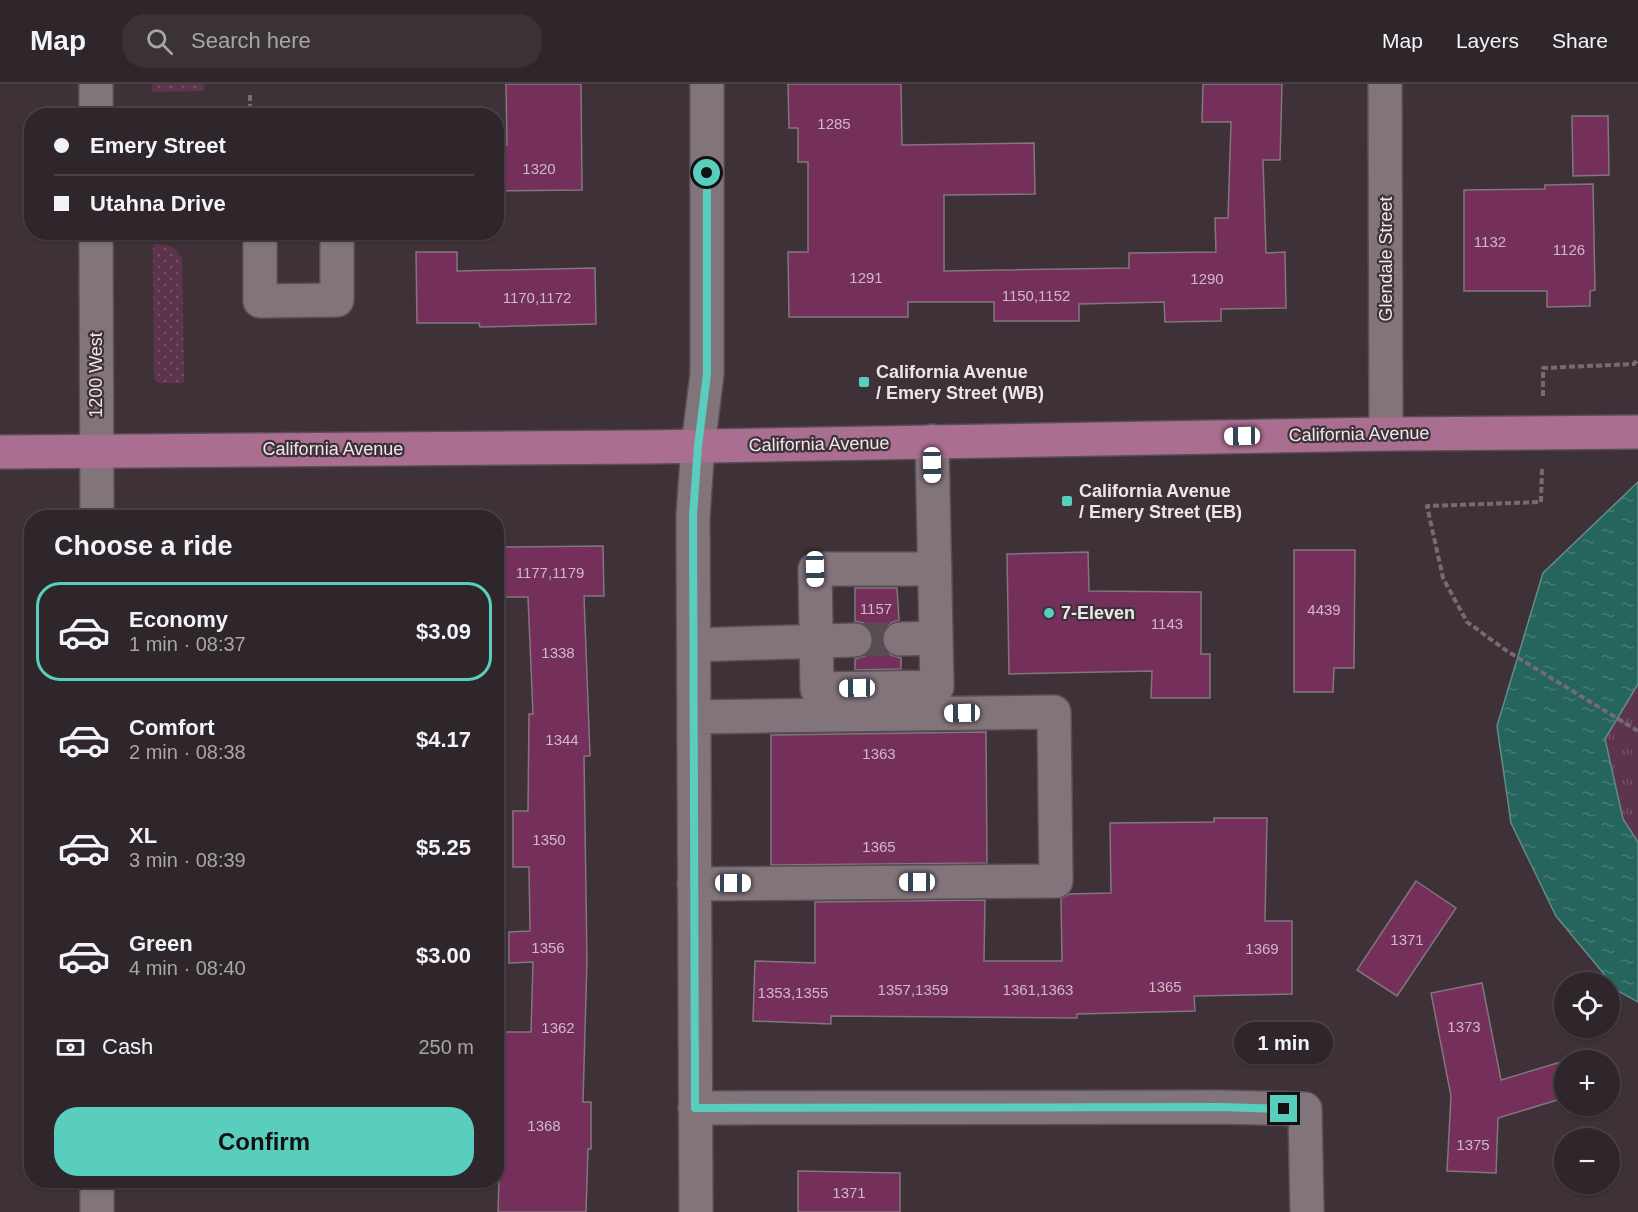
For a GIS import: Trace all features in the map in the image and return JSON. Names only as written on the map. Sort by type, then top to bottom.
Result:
[{"type":"main road","name":"California Avenue","points":[[0,452],[698,446],[1638,432]]},
{"type":"street","points":[[96,84],[96,108]]},
{"type":"street","points":[[696,1212],[693,516],[698,446],[707,374],[707,84]]},
{"type":"street","name":"Glendale Street","points":[[1385,84],[1386,434]]},
{"type":"street","name":"1200 West","points":[[96,240],[97,510]]},
{"type":"street","points":[[260,240],[260,301],[337,300],[337,240]]},
{"type":"street","points":[[932,441],[935,569],[937,687],[817,689],[815,569],[935,569]]},
{"type":"street","points":[[900,639],[936,638]]},
{"type":"street","points":[[694,645],[855,640]]},
{"type":"street","points":[[694,717],[1054,712],[1056,870],[1056,881],[694,884]]},
{"type":"street","points":[[695,1108],[1220,1107],[1305,1109],[1307,1212]]},
{"type":"street","points":[[97,1188],[97,1212]]},
{"type":"path","points":[[250,95],[250,108]]},
{"type":"path","points":[[1542,374],[1542,368],[1634,364],[1638,359]]},
{"type":"path","points":[[1542,495],[1541,502],[1427,506],[1443,578],[1467,622],[1507,651],[1638,731]]},
{"type":"green space","points":[[152,84],[204,84],[204,91],[152,92]]},
{"type":"green space","points":[[153,244],[170,246],[182,258],[184,383],[158,383],[154,379]]},
{"type":"green space","points":[[1638,684],[1638,842],[1623,819],[1605,739]]},
{"type":"water","points":[[1638,482],[1638,684],[1605,739],[1623,819],[1638,842],[1638,1002],[1620,992],[1620,972],[1602,972],[1556,916],[1511,823],[1497,726],[1543,573]]},
{"type":"building","points":[[506,84],[581,84],[582,190],[504,191],[504,145],[507,145]]},
{"type":"building","points":[[788,84],[901,84],[902,145],[1034,143],[1035,194],[944,195],[944,271],[1129,268],[1129,253],[1216,252],[1215,218],[1228,218],[1231,122],[1202,122],[1203,84],[1282,84],[1280,160],[1263,160],[1266,253],[1285,252],[1286,308],[1221,309],[1221,321],[1165,322],[1164,302],[1079,304],[1079,321],[994,321],[994,302],[908,302],[908,317],[789,317],[788,252],[808,252],[808,162],[798,162],[798,128],[789,128]]},
{"type":"building","points":[[1572,116],[1608,116],[1609,175],[1573,176]]},
{"type":"building","points":[[1593,184],[1595,290],[1590,291],[1590,306],[1547,307],[1547,291],[1464,291],[1464,190],[1545,189],[1545,185]]},
{"type":"building","points":[[416,252],[457,252],[457,271],[595,268],[596,324],[480,327],[479,323],[417,323]]},
{"type":"building","points":[[603,546],[604,596],[584,596],[590,756],[584,756],[587,961],[583,1102],[591,1102],[591,1149],[588,1149],[586,1212],[498,1212],[499,1188],[504,1188],[504,1032],[531,1032],[533,962],[509,963],[509,932],[530,931],[529,867],[513,867],[513,811],[528,811],[529,714],[533,714],[528,597],[504,597],[504,547]]},
{"type":"building","points":[[1294,550],[1355,550],[1354,668],[1334,668],[1333,692],[1294,692]]},
{"type":"building","points":[[1088,552],[1089,591],[1201,592],[1201,654],[1210,654],[1210,698],[1151,698],[1152,671],[1009,674],[1007,554]]},
{"type":"building","points":[[855,588],[897,588],[899,620],[891,623],[884,630],[881,640],[884,648],[891,655],[901,658],[901,669],[855,670],[855,659],[865,656],[874,640],[871,630],[863,623],[855,621]]},
{"type":"building","points":[[986,732],[987,863],[771,865],[771,735]]},
{"type":"building","points":[[1214,818],[1267,818],[1265,921],[1292,921],[1292,994],[1194,996],[1195,1011],[1077,1014],[1077,1018],[831,1016],[831,1024],[753,1021],[755,961],[815,963],[815,902],[985,900],[984,961],[1062,961],[1061,898],[1069,894],[1111,893],[1110,823],[1214,822]]},
{"type":"building","points":[[1416,881],[1456,908],[1397,996],[1357,970]]},
{"type":"building","points":[[1482,983],[1501,1080],[1554,1064],[1554,1101],[1498,1118],[1496,1173],[1447,1171],[1451,1096],[1431,993]]},
{"type":"building","points":[[798,1171],[900,1173],[900,1212],[798,1212]]},
{"type":"tunnel","points":[[855,640],[900,639]]},
{"type":"place","name":"California Avenue / Emery Street (WB)","points":[[864,382]]},
{"type":"place","name":"California Avenue / Emery Street (EB)","points":[[1067,501]]},
{"type":"place","name":"7-Eleven","points":[[1049,613]]},
{"type":"route","points":[[707,173],[707,374],[698,446],[693,516],[695,1108],[1220,1107],[1284,1109]]}]
